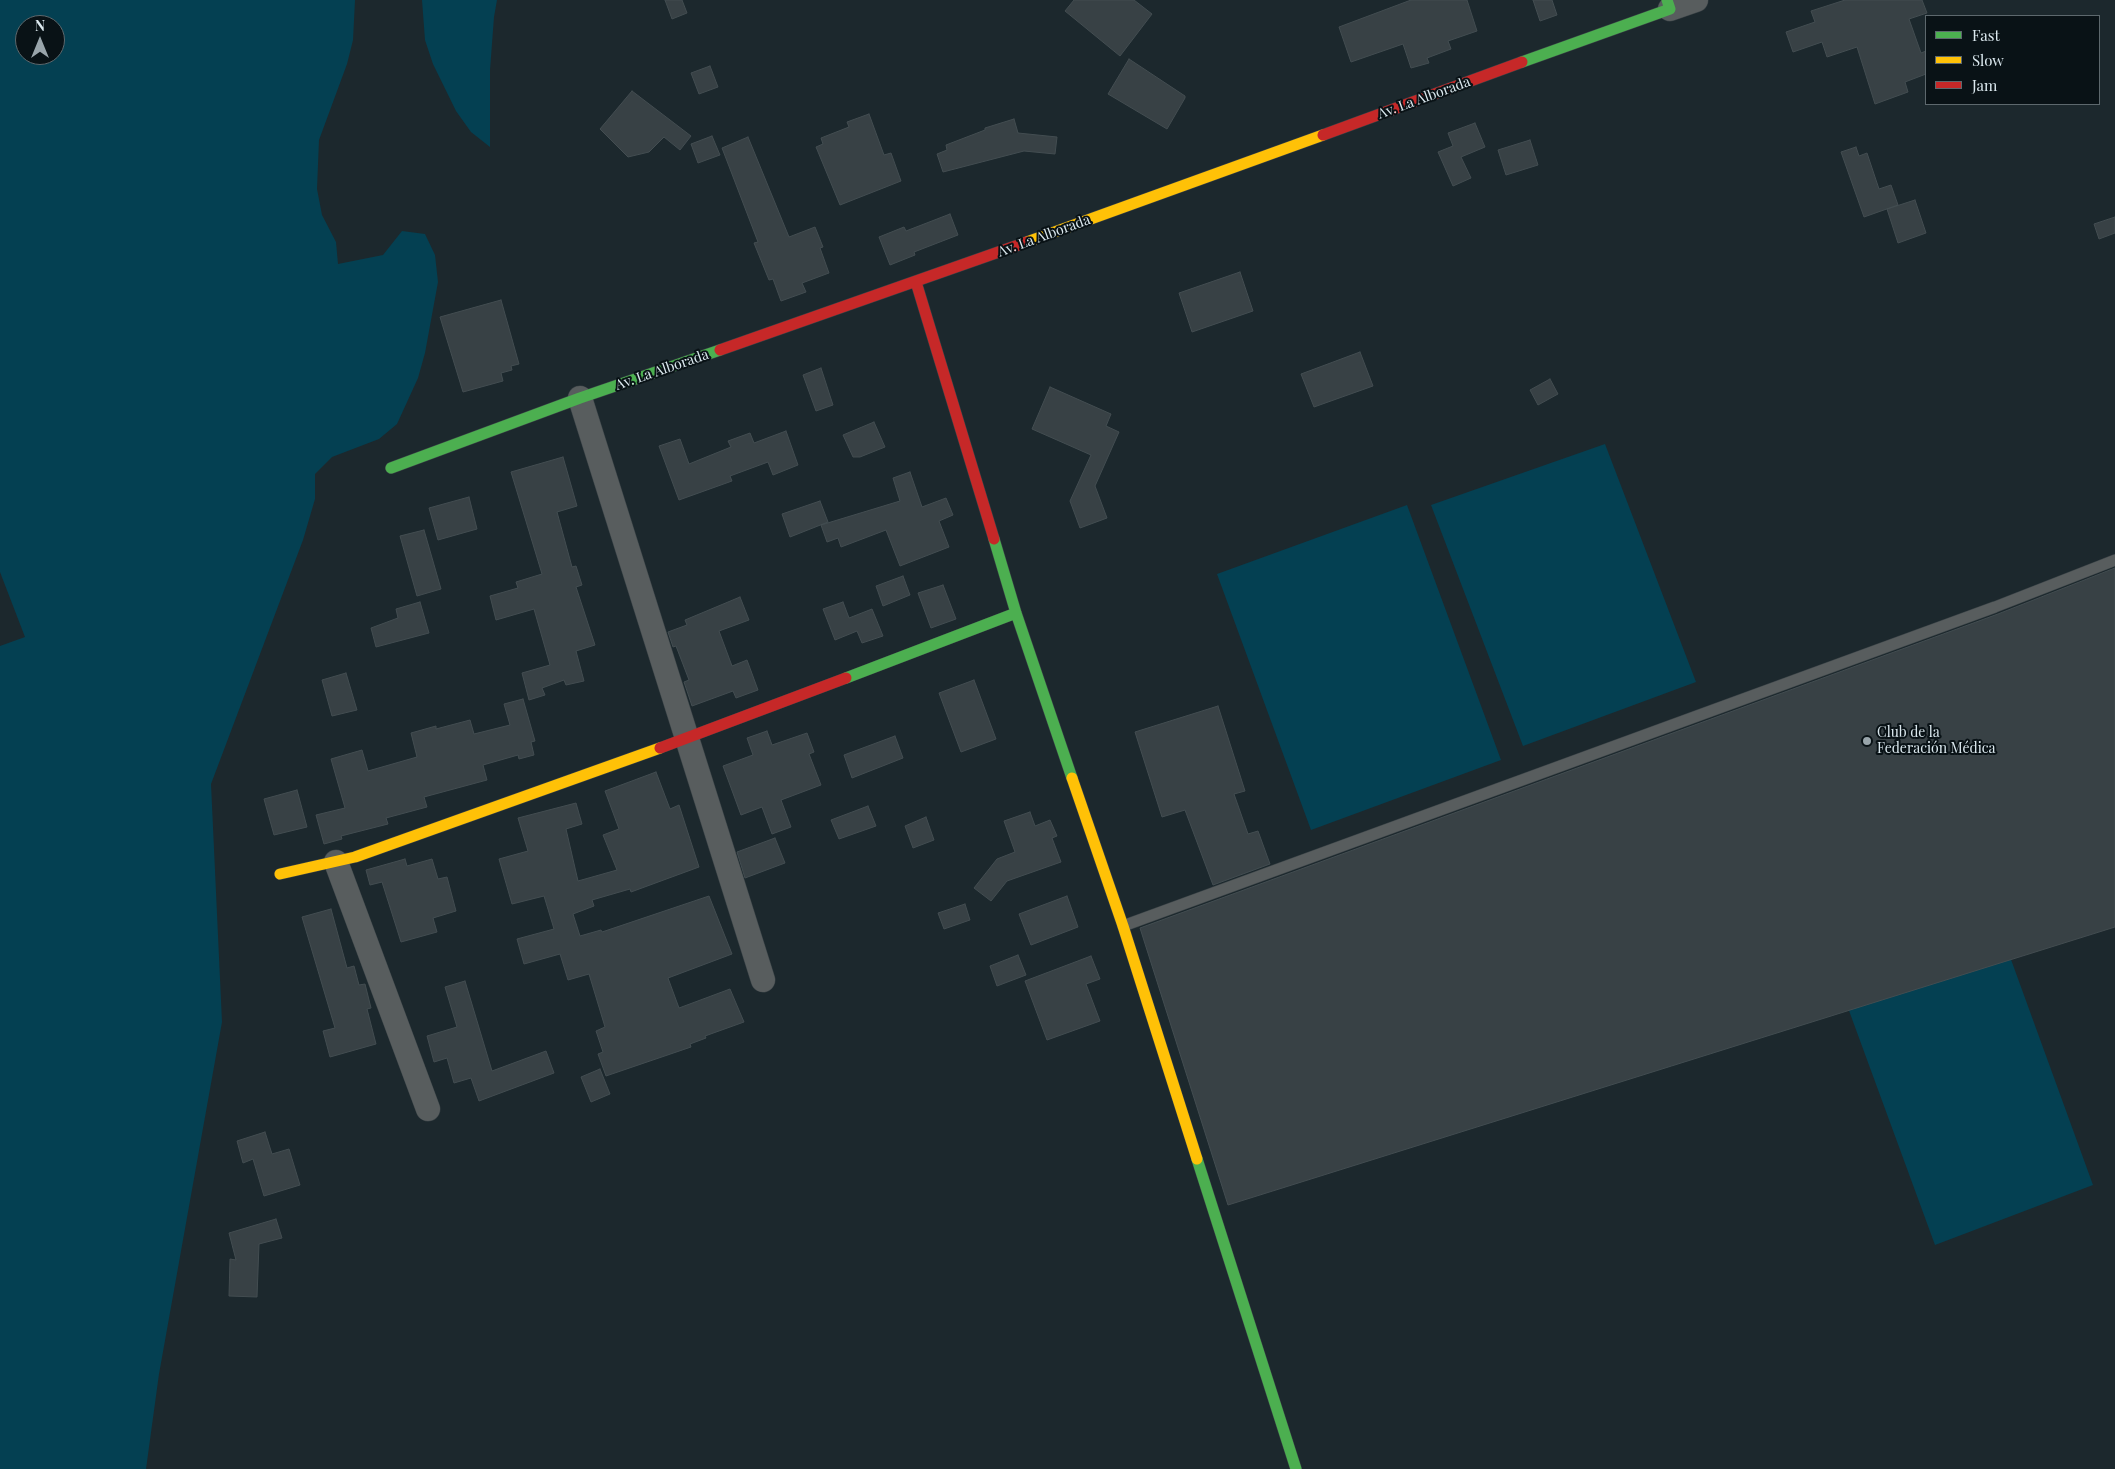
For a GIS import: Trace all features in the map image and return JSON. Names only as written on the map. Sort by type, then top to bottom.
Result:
[{"type":"street","name":"Av. La Alborada","points":[[390,468],[580,398],[916,282],[1668,4],[1696,0]]},
{"type":"street","points":[[916,282],[1016,612],[1122,926],[1296,1469]]},
{"type":"street","points":[[580,398],[763,980]]},
{"type":"street","points":[[280,874],[336,862],[686,739],[1016,612]]},
{"type":"street","points":[[336,862],[428,1109]]},
{"type":"lane","points":[[1122,926],[1995,607],[2115,560]]},
{"type":"shaded area","points":[[0,0],[355,0],[353,40],[347,64],[319,140],[317,189],[322,215],[336,242],[338,264],[383,255],[402,231],[425,234],[435,255],[438,282],[425,353],[418,378],[397,424],[379,439],[332,457],[315,474],[315,499],[303,540],[211,784],[222,1022],[159,1374],[146,1469],[0,1469],[0,646],[25,637],[0,572]]},
{"type":"shaded area","points":[[422,0],[497,0],[490,70],[490,147],[471,132],[456,111],[433,64],[425,40]]},
{"type":"shaded area","points":[[1605,444],[1696,682],[1523,746],[1431,505]]},
{"type":"shaded area","points":[[1407,505],[1501,760],[1311,830],[1217,574]]},
{"type":"shaded area","points":[[2005,943],[2093,1185],[1935,1245],[1844,997]]},
{"type":"building","points":[[665,0],[682,0],[687,13],[672,19]]},
{"type":"building","points":[[1074,0],[1134,0],[1152,14],[1120,56],[1065,11]]},
{"type":"building","points":[[1411,0],[1467,0],[1477,31],[1448,41],[1451,49],[1427,58],[1429,63],[1411,68],[1403,44],[1351,62],[1339,27]]},
{"type":"building","points":[[1533,0],[1552,0],[1557,15],[1540,21]]},
{"type":"building","points":[[1845,0],[1922,0],[1927,13],[1909,19],[1921,53],[1925,51],[1925,74],[1905,82],[1908,92],[1875,104],[1857,47],[1827,57],[1822,42],[1793,52],[1786,32],[1815,22],[1811,11]]},
{"type":"building","points":[[1129,59],[1185,96],[1167,129],[1108,94]]},
{"type":"building","points":[[710,66],[718,87],[699,94],[691,73]]},
{"type":"building","points":[[632,91],[691,136],[680,150],[664,137],[649,152],[628,157],[600,129]]},
{"type":"building","points":[[869,114],[884,155],[891,153],[901,181],[840,205],[816,147],[823,144],[821,138],[849,127],[847,122]]},
{"type":"building","points":[[1014,119],[1018,133],[1057,137],[1055,154],[1024,151],[943,172],[937,154],[947,150],[946,145],[985,130],[985,128]]},
{"type":"building","points":[[1475,123],[1485,147],[1461,157],[1471,178],[1453,186],[1438,152],[1453,146],[1448,133]]},
{"type":"building","points":[[712,136],[720,155],[698,163],[691,144]]},
{"type":"building","points":[[748,137],[789,237],[815,227],[823,247],[820,248],[829,273],[802,283],[806,292],[781,301],[773,279],[769,280],[754,243],[758,242],[722,148]]},
{"type":"building","points":[[1530,140],[1538,165],[1506,175],[1498,150]]},
{"type":"building","points":[[1856,147],[1859,156],[1867,153],[1879,189],[1891,185],[1898,205],[1864,217],[1841,152]]},
{"type":"building","points":[[1915,200],[1926,233],[1898,243],[1887,209]]},
{"type":"building","points":[[950,214],[958,235],[914,252],[915,255],[890,265],[879,237],[904,227],[906,231]]},
{"type":"building","points":[[2115,217],[2115,233],[2099,239],[2094,224]]},
{"type":"building","points":[[1240,272],[1253,311],[1192,332],[1179,293]]},
{"type":"building","points":[[501,300],[519,364],[511,366],[512,370],[501,373],[503,381],[463,392],[440,317]]},
{"type":"building","points":[[1360,352],[1373,386],[1314,407],[1301,374]]},
{"type":"building","points":[[821,368],[833,405],[816,411],[803,375]]},
{"type":"building","points":[[1550,379],[1558,394],[1538,405],[1530,390]]},
{"type":"building","points":[[1050,387],[1111,414],[1106,426],[1119,432],[1095,486],[1107,518],[1080,528],[1070,501],[1091,455],[1032,429]]},
{"type":"building","points":[[874,422],[885,447],[860,457],[853,457],[843,435]]},
{"type":"building","points":[[786,431],[798,465],[773,475],[768,462],[730,476],[732,481],[679,500],[659,446],[680,439],[689,464],[731,447],[728,441],[750,433],[754,443]]},
{"type":"building","points":[[563,457],[577,506],[557,512],[572,567],[576,566],[582,585],[576,587],[595,645],[576,651],[584,681],[566,685],[564,680],[542,688],[545,695],[529,700],[522,673],[550,665],[534,609],[496,620],[490,596],[518,588],[516,582],[542,574],[511,472]]},
{"type":"building","points":[[910,472],[922,507],[946,498],[953,515],[939,521],[949,547],[900,566],[886,530],[841,547],[838,538],[827,542],[821,525],[900,501],[893,478]]},
{"type":"building","points":[[469,497],[477,529],[438,540],[429,508]]},
{"type":"building","points":[[820,501],[828,522],[790,537],[782,514]]},
{"type":"building","points":[[424,530],[441,589],[417,596],[400,536]]},
{"type":"building","name":"Club de la Federación Médica","points":[[2115,568],[2115,927],[1228,1205],[1140,928],[1998,614]]},
{"type":"building","points":[[903,576],[910,595],[883,606],[876,586]]},
{"type":"building","points":[[943,585],[956,619],[931,628],[918,593]]},
{"type":"building","points":[[740,597],[749,620],[719,631],[732,666],[747,660],[758,690],[736,698],[733,691],[692,706],[684,682],[689,680],[676,646],[673,647],[668,632],[687,625],[685,620]]},
{"type":"building","points":[[420,602],[429,633],[376,647],[371,628],[398,618],[396,609]]},
{"type":"building","points":[[843,602],[849,618],[872,609],[883,636],[862,643],[857,631],[835,640],[823,609]]},
{"type":"building","points":[[346,673],[357,710],[332,716],[322,680]]},
{"type":"building","points":[[974,680],[996,739],[961,752],[939,693]]},
{"type":"building","points":[[523,699],[535,741],[531,742],[534,755],[519,759],[518,755],[483,765],[487,780],[424,797],[427,807],[386,818],[388,824],[341,836],[342,839],[324,844],[316,815],[345,808],[331,759],[362,750],[368,771],[417,757],[411,733],[470,720],[474,734],[510,725],[504,704]]},
{"type":"building","points":[[1218,706],[1245,791],[1234,794],[1248,834],[1258,831],[1270,864],[1213,885],[1185,810],[1162,817],[1135,732]]},
{"type":"building","points":[[767,731],[772,745],[807,733],[814,752],[809,754],[821,785],[781,800],[791,827],[772,834],[762,807],[741,815],[723,766],[753,755],[747,738]]},
{"type":"building","points":[[895,736],[903,758],[852,778],[844,755]]},
{"type":"building","points":[[656,772],[670,809],[679,805],[699,867],[631,892],[630,889],[592,900],[594,906],[573,914],[580,936],[601,930],[602,932],[709,896],[732,954],[668,978],[679,1008],[730,989],[744,1022],[705,1036],[706,1038],[690,1044],[691,1047],[606,1076],[598,1054],[603,1052],[596,1031],[605,1027],[589,974],[568,980],[560,954],[524,964],[517,939],[554,929],[544,896],[512,904],[499,859],[528,851],[518,818],[576,803],[582,824],[566,829],[578,881],[617,870],[603,835],[619,829],[605,791]]},
{"type":"building","points":[[297,790],[307,827],[274,835],[264,799]]},
{"type":"building","points":[[868,806],[876,826],[839,839],[831,820]]},
{"type":"building","points":[[1030,812],[1035,826],[1050,820],[1057,836],[1052,838],[1061,862],[1007,881],[991,901],[974,888],[997,859],[1015,852],[1004,821]]},
{"type":"building","points":[[926,817],[934,840],[913,848],[905,826]]},
{"type":"building","points":[[775,838],[785,863],[745,878],[737,852]]},
{"type":"building","points":[[405,859],[407,866],[432,859],[438,879],[447,877],[456,911],[433,918],[437,932],[401,942],[382,882],[370,885],[366,870]]},
{"type":"building","points":[[1067,896],[1078,927],[1031,945],[1019,914]]},
{"type":"building","points":[[965,904],[970,920],[944,929],[938,913]]},
{"type":"building","points":[[331,909],[347,968],[354,966],[359,985],[365,984],[371,1008],[367,1009],[376,1044],[330,1057],[323,1031],[335,1028],[302,917]]},
{"type":"building","points":[[1018,955],[1026,975],[997,986],[990,966]]},
{"type":"building","points":[[1091,956],[1100,979],[1086,984],[1100,1021],[1047,1040],[1025,981]]},
{"type":"building","points":[[465,981],[492,1071],[546,1051],[554,1073],[479,1101],[471,1078],[454,1083],[447,1058],[434,1062],[427,1036],[457,1027],[445,987]]},
{"type":"building","points":[[600,1069],[610,1094],[591,1102],[581,1077]]},
{"type":"building","points":[[265,1132],[272,1154],[289,1149],[300,1185],[264,1196],[253,1159],[243,1163],[237,1141]]},
{"type":"building","points":[[276,1219],[282,1238],[259,1244],[257,1297],[229,1296],[230,1259],[236,1260],[229,1233]]},
{"type":"traffic: fast","points":[[1522,62],[1670,9],[1667,0]]},
{"type":"traffic: fast","points":[[391,468],[580,398],[720,350]]},
{"type":"traffic: fast","points":[[994,539],[1016,613],[1072,778]]},
{"type":"traffic: fast","points":[[846,678],[1016,613]]},
{"type":"traffic: fast","points":[[1197,1159],[1296,1469]]},
{"type":"traffic: slow","points":[[1027,242],[1323,135]]},
{"type":"traffic: slow","points":[[280,874],[355,857],[660,748]]},
{"type":"traffic: slow","points":[[1072,778],[1123,926],[1197,1159]]},
{"type":"traffic: jam","points":[[1323,135],[1522,62]]},
{"type":"traffic: jam","points":[[720,350],[1027,242]]},
{"type":"traffic: jam","points":[[916,282],[994,539]]},
{"type":"traffic: jam","points":[[660,748],[846,678]]},
{"type":"place","name":"Club de la Federación Médica","points":[[1867,741]]}]
